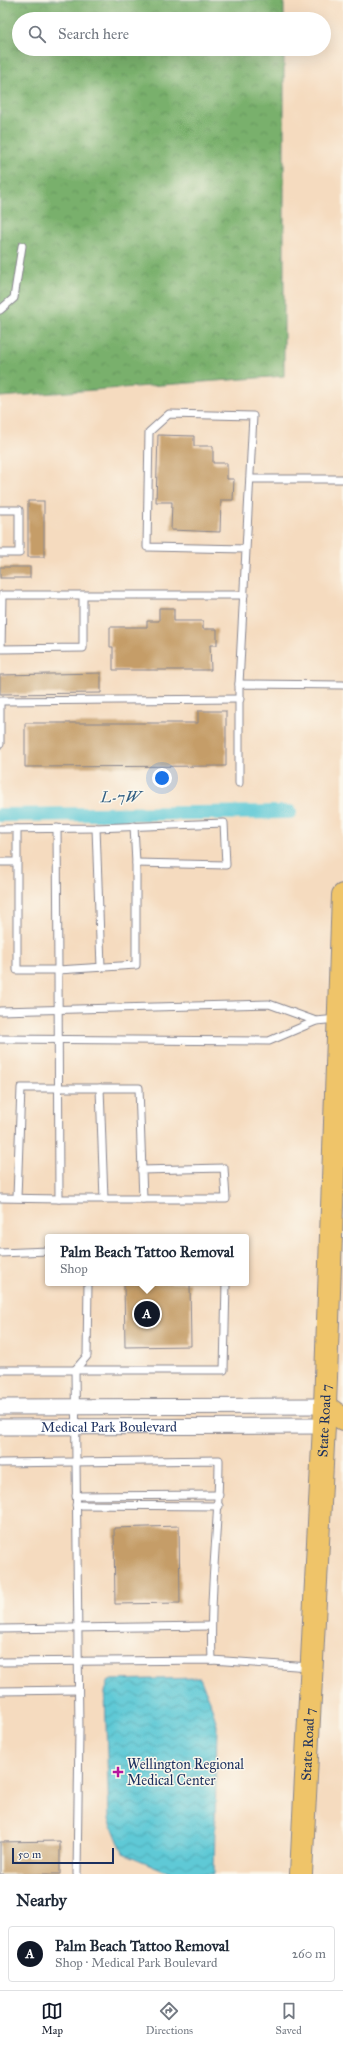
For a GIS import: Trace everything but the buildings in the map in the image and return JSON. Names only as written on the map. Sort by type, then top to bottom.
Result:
[{"type":"main road","name":"State Road 7","points":[[301,1874],[311,1667],[331,1417],[331,1220],[341,1019],[343,895]]},
{"type":"main road","points":[[331,1220],[343,1348]]},
{"type":"street","name":"Medical Park Boulevard","points":[[0,1407],[217,1406],[331,1417]]},
{"type":"street","points":[[217,1406],[218,1426]]},
{"type":"street","name":"Medical Park Boulevard","points":[[0,1427],[218,1426],[331,1417]]},
{"type":"lane","points":[[0,310],[14,298],[22,246]]},
{"type":"lane","points":[[239,783],[240,684],[253,416],[169,414],[149,432],[147,547],[246,549]]},
{"type":"lane","points":[[250,478],[343,480]]},
{"type":"lane","points":[[0,510],[19,510],[19,552],[0,553]]},
{"type":"lane","points":[[83,595],[83,648],[1,649],[2,595],[83,595],[244,595]]},
{"type":"lane","points":[[240,684],[343,685]]},
{"type":"lane","points":[[0,744],[0,701],[240,700]]},
{"type":"lane","points":[[0,829],[96,828],[224,823],[226,865],[136,863]]},
{"type":"lane","points":[[17,829],[17,970],[58,970],[136,965],[136,863],[134,826]]},
{"type":"lane","points":[[57,828],[58,1200]]},
{"type":"lane","points":[[96,828],[101,967]]},
{"type":"lane","points":[[0,862],[17,862]]},
{"type":"lane","points":[[0,1011],[269,1004],[316,1022]]},
{"type":"lane","points":[[0,1039],[269,1041],[316,1022],[341,1019]]},
{"type":"lane","points":[[17,1198],[21,1088],[139,1088],[143,1200]]},
{"type":"lane","points":[[100,1088],[104,1200]]},
{"type":"lane","points":[[0,1198],[58,1200],[226,1200],[224,1168],[141,1170]]},
{"type":"lane","points":[[0,1252],[45,1252]]},
{"type":"lane","points":[[77,1874],[78,1661],[75,1370],[87,1356],[88,1286]]},
{"type":"lane","points":[[0,1370],[224,1370],[226,1286]]},
{"type":"lane","points":[[0,1463],[219,1460],[219,1506],[210,1626],[212,1660]]},
{"type":"lane","points":[[76,1496],[219,1495]]},
{"type":"lane","points":[[76,1505],[219,1506]]},
{"type":"lane","points":[[0,1629],[210,1626]]},
{"type":"lane","points":[[0,1662],[212,1660],[311,1667]]},
{"type":"lane","points":[[0,1691],[78,1690]]},
{"type":"green space","points":[[0,0],[284,0],[284,12],[12,12],[12,56],[284,56],[284,376],[0,397]]},
{"type":"water","points":[[200,1678],[210,1701],[217,1725],[214,1874],[173,1874],[123,1853],[109,1819],[105,1692],[109,1680]]},
{"type":"waterway","name":"L-7W","points":[[0,815],[290,812]]},
{"type":"place","name":"Palm Beach Tattoo Removal","points":[[147,1314]]},
{"type":"place","name":"Wellington Regional Medical Center","points":[[118,1772]]}]
